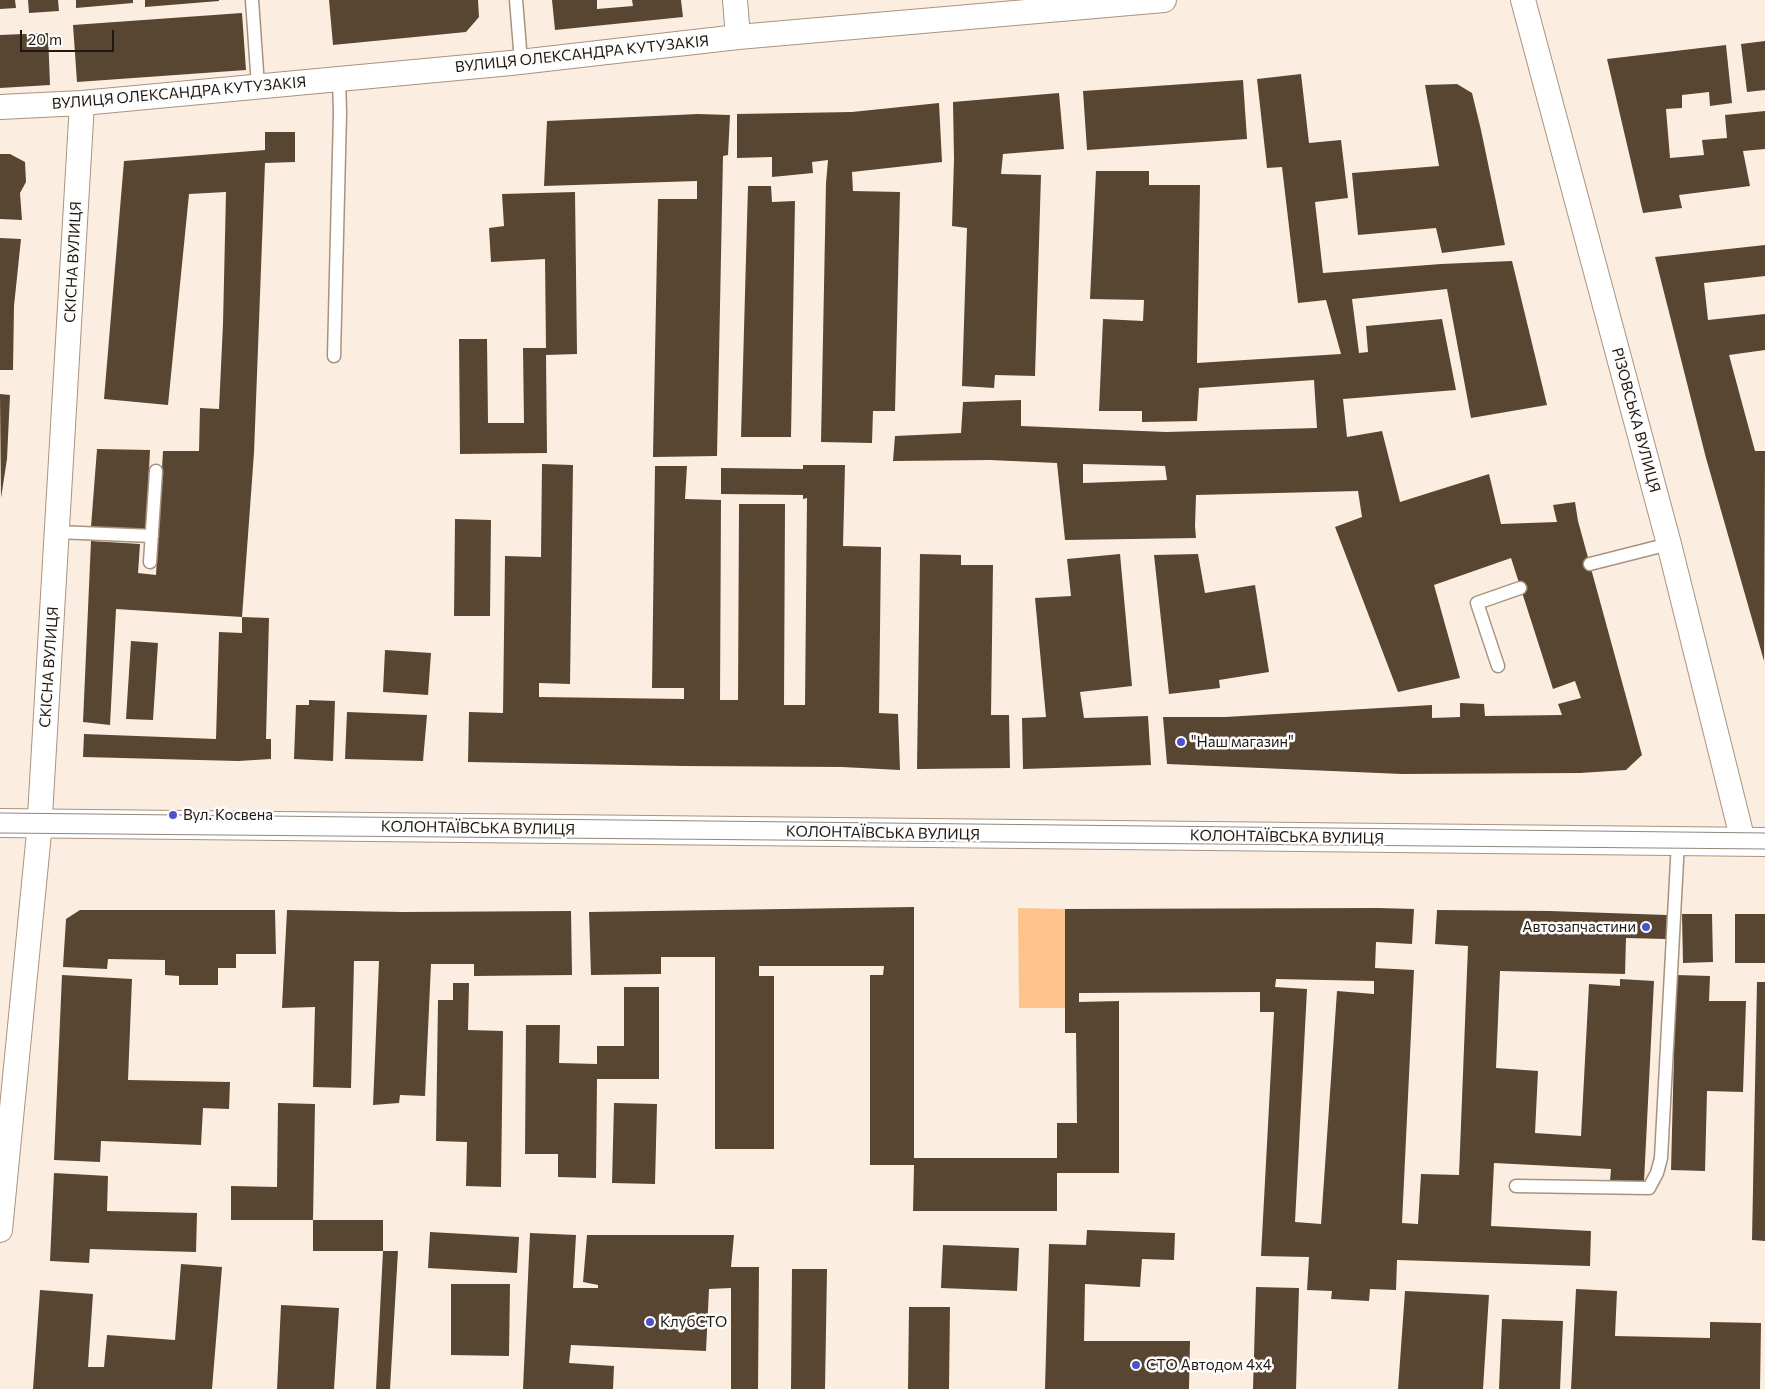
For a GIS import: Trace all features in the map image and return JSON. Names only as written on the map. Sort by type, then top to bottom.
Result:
[{"type":"main road","name":"КОЛОНТАЇВСЬКА ВУЛИЦЯ","points":[[0,823],[1753,842]]},
{"type":"street","points":[[735,0],[738,37]]},
{"type":"street","name":"ВУЛИЦЯ ОЛЕКСАНДРА КУТУЗАКІЯ","points":[[0,108],[339,79],[738,37],[1164,0]]},
{"type":"street","name":"РІЗОВСЬКА ВУЛИЦЯ","points":[[1523,0],[1669,544],[1741,833],[1753,842]]},
{"type":"street","name":"CКІСНА ВУЛИЦЯ","points":[[0,1230],[39,823],[82,102]]},
{"type":"lane","points":[[252,0],[258,86]]},
{"type":"lane","points":[[516,0],[521,61]]},
{"type":"lane","points":[[334,356],[340,123],[339,79]]},
{"type":"lane","points":[[150,562],[156,471]]},
{"type":"lane","points":[[57,532],[152,536]]},
{"type":"lane","points":[[1590,564],[1669,544]]},
{"type":"lane","points":[[1498,666],[1477,603],[1520,588]]},
{"type":"lane","points":[[1516,1186],[1649,1188],[1657,1173],[1661,1149],[1678,842]]},
{"type":"shaded area","points":[[1018,908],[1065,909],[1065,1008],[1019,1008]]},
{"type":"building","points":[[0,0],[15,0],[16,8],[0,9]]},
{"type":"building","points":[[28,0],[58,0],[59,11],[29,13]]},
{"type":"building","points":[[76,0],[133,0],[133,3],[76,8]]},
{"type":"building","points":[[145,0],[219,0],[219,1],[145,7]]},
{"type":"building","points":[[329,0],[478,0],[479,17],[466,32],[333,45]]},
{"type":"building","points":[[552,0],[597,0],[597,9],[633,6],[632,0],[681,0],[683,17],[555,30]]},
{"type":"building","points":[[242,13],[246,70],[77,82],[73,25]]},
{"type":"building","points":[[48,33],[50,85],[0,88],[0,35]]},
{"type":"building","points":[[1765,41],[1765,90],[1747,92],[1741,44]]},
{"type":"building","points":[[1726,45],[1732,103],[1710,106],[1709,92],[1682,95],[1682,108],[1666,109],[1670,158],[1704,155],[1702,140],[1727,138],[1725,115],[1765,111],[1765,149],[1743,151],[1750,186],[1679,195],[1682,208],[1643,213],[1607,59]]},
{"type":"building","points":[[1301,74],[1309,143],[1341,140],[1348,198],[1315,202],[1323,273],[1441,264],[1512,261],[1547,405],[1471,418],[1447,289],[1352,299],[1359,353],[1368,352],[1366,326],[1442,319],[1456,390],[1343,399],[1347,437],[1382,431],[1400,502],[1489,474],[1501,524],[1557,522],[1553,505],[1575,502],[1578,521],[1642,755],[1626,770],[1580,773],[1402,774],[1167,764],[1163,717],[1225,717],[1432,705],[1432,718],[1460,717],[1460,703],[1484,704],[1485,716],[1562,715],[1558,704],[1581,698],[1575,681],[1553,689],[1511,558],[1434,585],[1460,678],[1398,692],[1335,527],[1362,517],[1358,491],[1196,495],[1196,538],[1065,540],[1057,463],[990,460],[893,461],[895,436],[961,433],[963,402],[1021,400],[1021,426],[1166,432],[1317,428],[1314,380],[1199,388],[1197,421],[1142,422],[1142,411],[1099,411],[1103,319],[1143,321],[1144,300],[1090,299],[1096,171],[1149,171],[1149,185],[1200,185],[1197,363],[1341,354],[1326,300],[1298,303],[1282,167],[1267,168],[1257,79]],"holes":[[[1083,464],[1165,466],[1167,480],[1083,483]]]},
{"type":"building","points":[[1243,80],[1247,139],[1087,150],[1083,91]]},
{"type":"building","points":[[1457,84],[1472,93],[1505,245],[1442,253],[1436,228],[1358,235],[1352,173],[1439,166],[1425,85]]},
{"type":"building","points":[[1059,93],[1064,149],[1003,154],[1001,174],[1041,175],[1035,376],[995,375],[994,388],[962,386],[967,228],[952,226],[953,102]]},
{"type":"building","points":[[939,103],[942,162],[852,172],[853,191],[900,192],[895,411],[873,411],[872,443],[821,442],[828,160],[812,162],[813,173],[772,177],[772,157],[737,158],[737,114],[852,112]]},
{"type":"building","points":[[698,114],[730,115],[728,155],[723,156],[717,456],[653,457],[658,199],[697,199],[697,181],[544,186],[547,121]]},
{"type":"building","points":[[265,132],[295,132],[295,162],[265,163],[254,453],[242,617],[116,609],[110,725],[83,722],[91,541],[140,544],[138,573],[156,575],[163,451],[199,451],[200,408],[219,409],[226,192],[189,194],[168,405],[104,399],[124,161],[265,150]]},
{"type":"building","points":[[0,154],[10,154],[25,162],[26,182],[20,193],[22,220],[0,219]]},
{"type":"building","points":[[748,186],[771,186],[772,202],[795,201],[791,437],[741,437]]},
{"type":"building","points":[[575,192],[577,354],[546,355],[547,453],[460,454],[459,339],[487,339],[488,423],[524,423],[523,348],[546,348],[545,259],[491,262],[489,228],[504,226],[502,194]]},
{"type":"building","points":[[0,238],[21,239],[14,306],[13,370],[0,370]]},
{"type":"building","points":[[1765,245],[1765,276],[1704,283],[1708,320],[1765,314],[1765,350],[1729,355],[1755,451],[1765,451],[1764,661],[1706,458],[1655,257]]},
{"type":"building","points":[[0,394],[10,395],[7,459],[1,498]]},
{"type":"building","points":[[97,449],[150,450],[146,530],[91,527]]},
{"type":"building","points":[[542,464],[573,465],[570,684],[539,683],[539,697],[684,699],[684,688],[652,688],[655,466],[687,466],[685,499],[721,500],[720,700],[738,700],[739,504],[785,504],[784,705],[805,705],[807,498],[803,499],[803,495],[721,494],[721,468],[803,469],[803,465],[845,465],[843,546],[881,547],[879,713],[898,714],[900,770],[842,767],[468,762],[469,712],[503,713],[505,556],[541,557]]},
{"type":"building","points":[[455,519],[491,520],[490,616],[454,616]]},
{"type":"building","points":[[920,554],[961,555],[961,565],[993,565],[991,715],[1009,715],[1010,768],[917,769]]},
{"type":"building","points":[[1120,554],[1132,686],[1080,692],[1084,718],[1148,716],[1151,765],[1023,769],[1022,718],[1046,717],[1035,598],[1071,596],[1067,559]]},
{"type":"building","points":[[1198,554],[1205,593],[1255,585],[1269,672],[1219,680],[1220,688],[1169,694],[1154,555]]},
{"type":"building","points":[[242,617],[269,618],[266,739],[271,739],[271,759],[238,761],[83,757],[84,734],[216,739],[219,632],[242,633]]},
{"type":"building","points":[[131,641],[158,643],[153,720],[126,719]]},
{"type":"building","points":[[385,650],[431,653],[428,695],[383,692]]},
{"type":"building","points":[[309,700],[335,701],[333,761],[294,759],[296,705],[309,705]]},
{"type":"building","points":[[347,712],[427,715],[423,761],[345,759]]},
{"type":"building","points":[[914,907],[914,1158],[1057,1158],[1057,1123],[1077,1123],[1076,1033],[1065,1033],[1065,909],[1414,909],[1412,944],[1376,942],[1375,968],[1414,970],[1402,1223],[1418,1224],[1421,1174],[1459,1175],[1468,946],[1435,944],[1437,910],[1667,915],[1666,939],[1626,938],[1625,974],[1500,971],[1496,1068],[1538,1071],[1535,1133],[1581,1136],[1589,984],[1620,986],[1620,979],[1654,981],[1644,1182],[1610,1181],[1611,1169],[1494,1163],[1491,1226],[1591,1231],[1590,1266],[1397,1260],[1396,1290],[1370,1289],[1369,1301],[1331,1299],[1332,1291],[1307,1290],[1309,1257],[1261,1256],[1274,1012],[1260,1012],[1260,992],[1079,993],[1079,1002],[1119,1001],[1119,1173],[1057,1173],[1057,1211],[913,1211],[914,1165],[870,1165],[870,975],[883,975],[884,966],[759,966],[759,976],[774,976],[774,1149],[715,1149],[715,957],[661,957],[661,974],[591,975],[589,912]],"holes":[[[1276,979],[1374,981],[1374,994],[1337,991],[1321,1224],[1295,1222],[1307,989],[1275,987]]]},
{"type":"building","points":[[80,910],[275,910],[276,954],[236,954],[236,968],[218,968],[218,985],[179,985],[179,976],[165,975],[165,960],[108,959],[107,969],[63,967],[66,919]]},
{"type":"building","points":[[287,910],[404,912],[571,911],[572,975],[474,976],[474,964],[431,964],[425,1096],[400,1095],[399,1103],[373,1105],[379,961],[354,961],[351,1088],[313,1087],[315,1007],[282,1008]]},
{"type":"building","points":[[1682,914],[1712,914],[1713,962],[1683,963]]},
{"type":"building","points":[[1735,914],[1765,914],[1765,963],[1735,963]]},
{"type":"building","points":[[62,975],[132,979],[128,1080],[230,1082],[229,1109],[203,1108],[201,1145],[101,1141],[100,1162],[54,1160]]},
{"type":"building","points":[[1676,975],[1710,976],[1709,1001],[1746,1001],[1743,1092],[1707,1091],[1705,1171],[1671,1170]]},
{"type":"building","points":[[1757,982],[1765,982],[1765,1241],[1752,1240]]},
{"type":"building","points":[[453,983],[469,983],[468,1030],[503,1031],[501,1187],[466,1186],[467,1142],[436,1141],[438,1000],[453,1000]]},
{"type":"building","points":[[624,987],[659,987],[659,1079],[597,1079],[596,1178],[558,1177],[558,1154],[525,1154],[526,1025],[560,1025],[559,1063],[597,1064],[597,1046],[624,1046]]},
{"type":"building","points":[[278,1103],[315,1104],[313,1220],[231,1220],[231,1186],[277,1187]]},
{"type":"building","points":[[614,1103],[657,1104],[655,1184],[612,1183]]},
{"type":"building","points":[[54,1173],[108,1176],[107,1211],[197,1213],[196,1252],[90,1249],[89,1263],[50,1261]]},
{"type":"building","points":[[313,1220],[383,1220],[383,1251],[313,1251]]},
{"type":"building","points":[[1087,1230],[1175,1233],[1174,1260],[1142,1259],[1140,1287],[1085,1284],[1084,1341],[1190,1341],[1189,1389],[1045,1389],[1049,1244],[1086,1245]]},
{"type":"building","points":[[430,1232],[519,1237],[517,1273],[428,1268]]},
{"type":"building","points":[[530,1233],[576,1235],[573,1288],[598,1288],[598,1285],[583,1282],[587,1235],[734,1235],[731,1267],[759,1267],[758,1389],[731,1389],[731,1288],[709,1289],[706,1351],[571,1345],[569,1363],[614,1366],[613,1389],[523,1389]]},
{"type":"building","points":[[943,1245],[1019,1248],[1017,1291],[941,1288]]},
{"type":"building","points":[[383,1251],[398,1251],[390,1389],[376,1389]]},
{"type":"building","points":[[181,1264],[222,1267],[212,1389],[33,1389],[40,1290],[93,1294],[88,1367],[104,1367],[107,1335],[175,1340]]},
{"type":"building","points":[[792,1269],[827,1269],[825,1389],[791,1389]]},
{"type":"building","points":[[451,1284],[510,1284],[509,1356],[451,1355]]},
{"type":"building","points":[[1256,1287],[1299,1288],[1296,1389],[1253,1389]]},
{"type":"building","points":[[1576,1289],[1617,1291],[1615,1336],[1710,1338],[1710,1322],[1761,1323],[1760,1389],[1571,1389]]},
{"type":"building","points":[[1405,1291],[1489,1295],[1483,1389],[1398,1389]]},
{"type":"building","points":[[281,1305],[339,1308],[334,1389],[277,1389]]},
{"type":"building","points":[[909,1307],[950,1307],[949,1389],[908,1389]]},
{"type":"building","points":[[1502,1319],[1563,1321],[1560,1389],[1499,1389]]},
{"type":"tram line","points":[[0,813],[1765,833]]},
{"type":"tram line","points":[[0,833],[1765,849]]},
{"type":"place","name":"\"Наш магазин\"","points":[[1181,742]]},
{"type":"place","name":"Вул. Косвена","points":[[173,815]]},
{"type":"place","name":"Автозапчастини","points":[[1646,927]]},
{"type":"place","name":"КлубСТО","points":[[650,1322]]},
{"type":"place","name":"СТО Автодом 4х4","points":[[1136,1365]]}]
